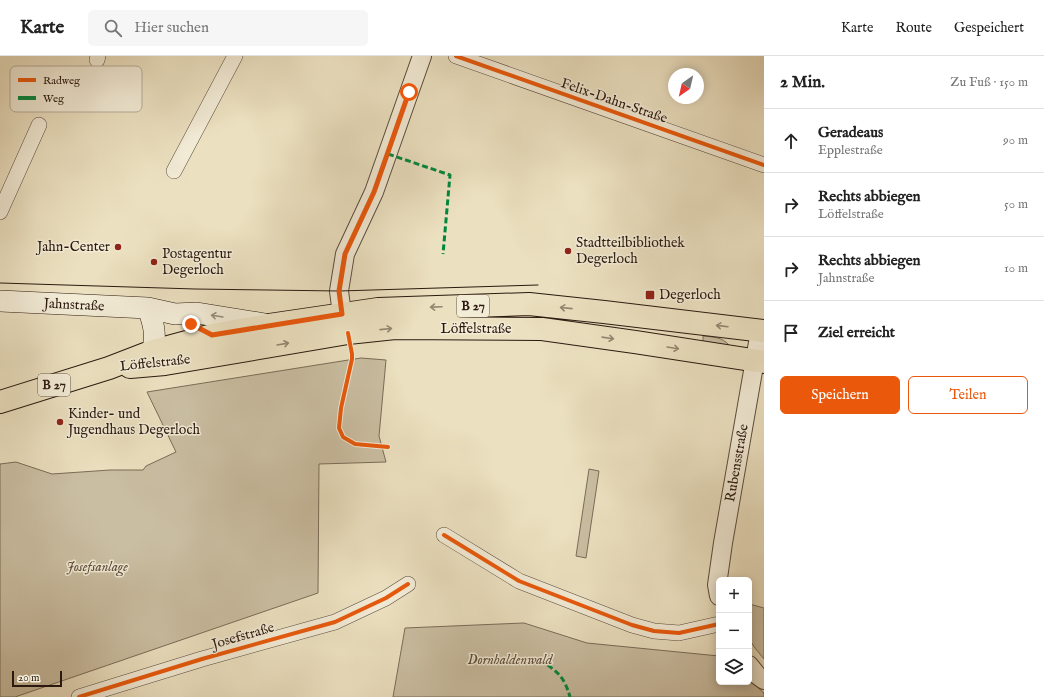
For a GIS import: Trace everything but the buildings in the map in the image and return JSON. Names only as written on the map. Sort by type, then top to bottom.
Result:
[{"type":"main road","name":"Jahnstraße","points":[[0,301],[148,308],[175,314],[197,313],[269,325]]},
{"type":"main road","name":"Löffelstraße","points":[[109,368],[165,364],[244,350],[345,324],[378,309],[528,304],[762,331]]},
{"type":"main road","points":[[148,308],[155,326],[153,351]]},
{"type":"main road","name":"Jahnstraße","points":[[175,314],[212,335],[244,350]]},
{"type":"main road","name":"Löffelstraße","points":[[109,368],[153,351],[212,335],[269,325],[345,324],[395,328],[542,329],[760,362]]},
{"type":"main road","name":"B 27","points":[[0,402],[109,368]]},
{"type":"street","points":[[174,171],[235,56]]},
{"type":"street","points":[[345,324],[339,291],[345,254],[374,192],[422,56]]},
{"type":"street","name":"Felix-Dahn-Straße","points":[[456,56],[764,166]]},
{"type":"street","points":[[0,212],[39,125]]},
{"type":"street","name":"Rubensstraße","points":[[718,577],[723,543],[760,362],[762,331]]},
{"type":"street","points":[[444,534],[519,581],[632,625],[654,631],[679,633],[716,625]]},
{"type":"street","name":"Josefstraße","points":[[78,697],[202,659],[335,622],[386,598],[408,584]]},
{"type":"street","points":[[752,669],[764,680]]},
{"type":"green space","points":[[703,336],[720,339],[729,345],[703,342]]},
{"type":"green space","name":"Josefsanlage","points":[[361,358],[386,360],[379,436],[386,462],[319,464],[318,593],[15,697],[0,697],[0,464],[16,462],[52,474],[110,470],[143,470],[146,466],[176,452],[147,392]]},
{"type":"green space","points":[[589,469],[599,471],[586,558],[576,556]]},
{"type":"green space","points":[[752,605],[764,608],[764,659],[752,644]]},
{"type":"green space","name":"Dornhaldenwald","points":[[524,623],[587,643],[716,656],[716,685],[752,685],[752,683],[764,693],[764,697],[393,697],[405,628]]},
{"type":"tram line","points":[[0,283],[195,289],[339,291],[538,285]]},
{"type":"marked path","points":[[388,154],[450,175],[443,254]]},
{"type":"marked path","points":[[540,660],[560,675],[570,697]]},
{"type":"cycle path","points":[[456,56],[764,165]]},
{"type":"cycle path","points":[[348,333],[352,359],[341,408],[339,428],[343,437],[355,444],[388,447]]},
{"type":"cycle path","points":[[444,535],[519,581],[632,625],[654,631],[679,633],[716,625]]},
{"type":"cycle path","points":[[79,697],[202,659],[335,622],[386,598],[408,584]]},
{"type":"place","name":"Jahn-Center","points":[[118,247]]},
{"type":"place","name":"Stadtteilbibliothek Degerloch","points":[[568,251]]},
{"type":"place","name":"Postagentur Degerloch","points":[[154,262]]},
{"type":"place","name":"Degerloch","points":[[650,295]]},
{"type":"place","name":"Kinder- und Jugendhaus Degerloch","points":[[60,422]]},
{"type":"route","points":[[191,324],[212,335],[342,314],[339,291],[345,254],[374,192],[409,92]]}]
